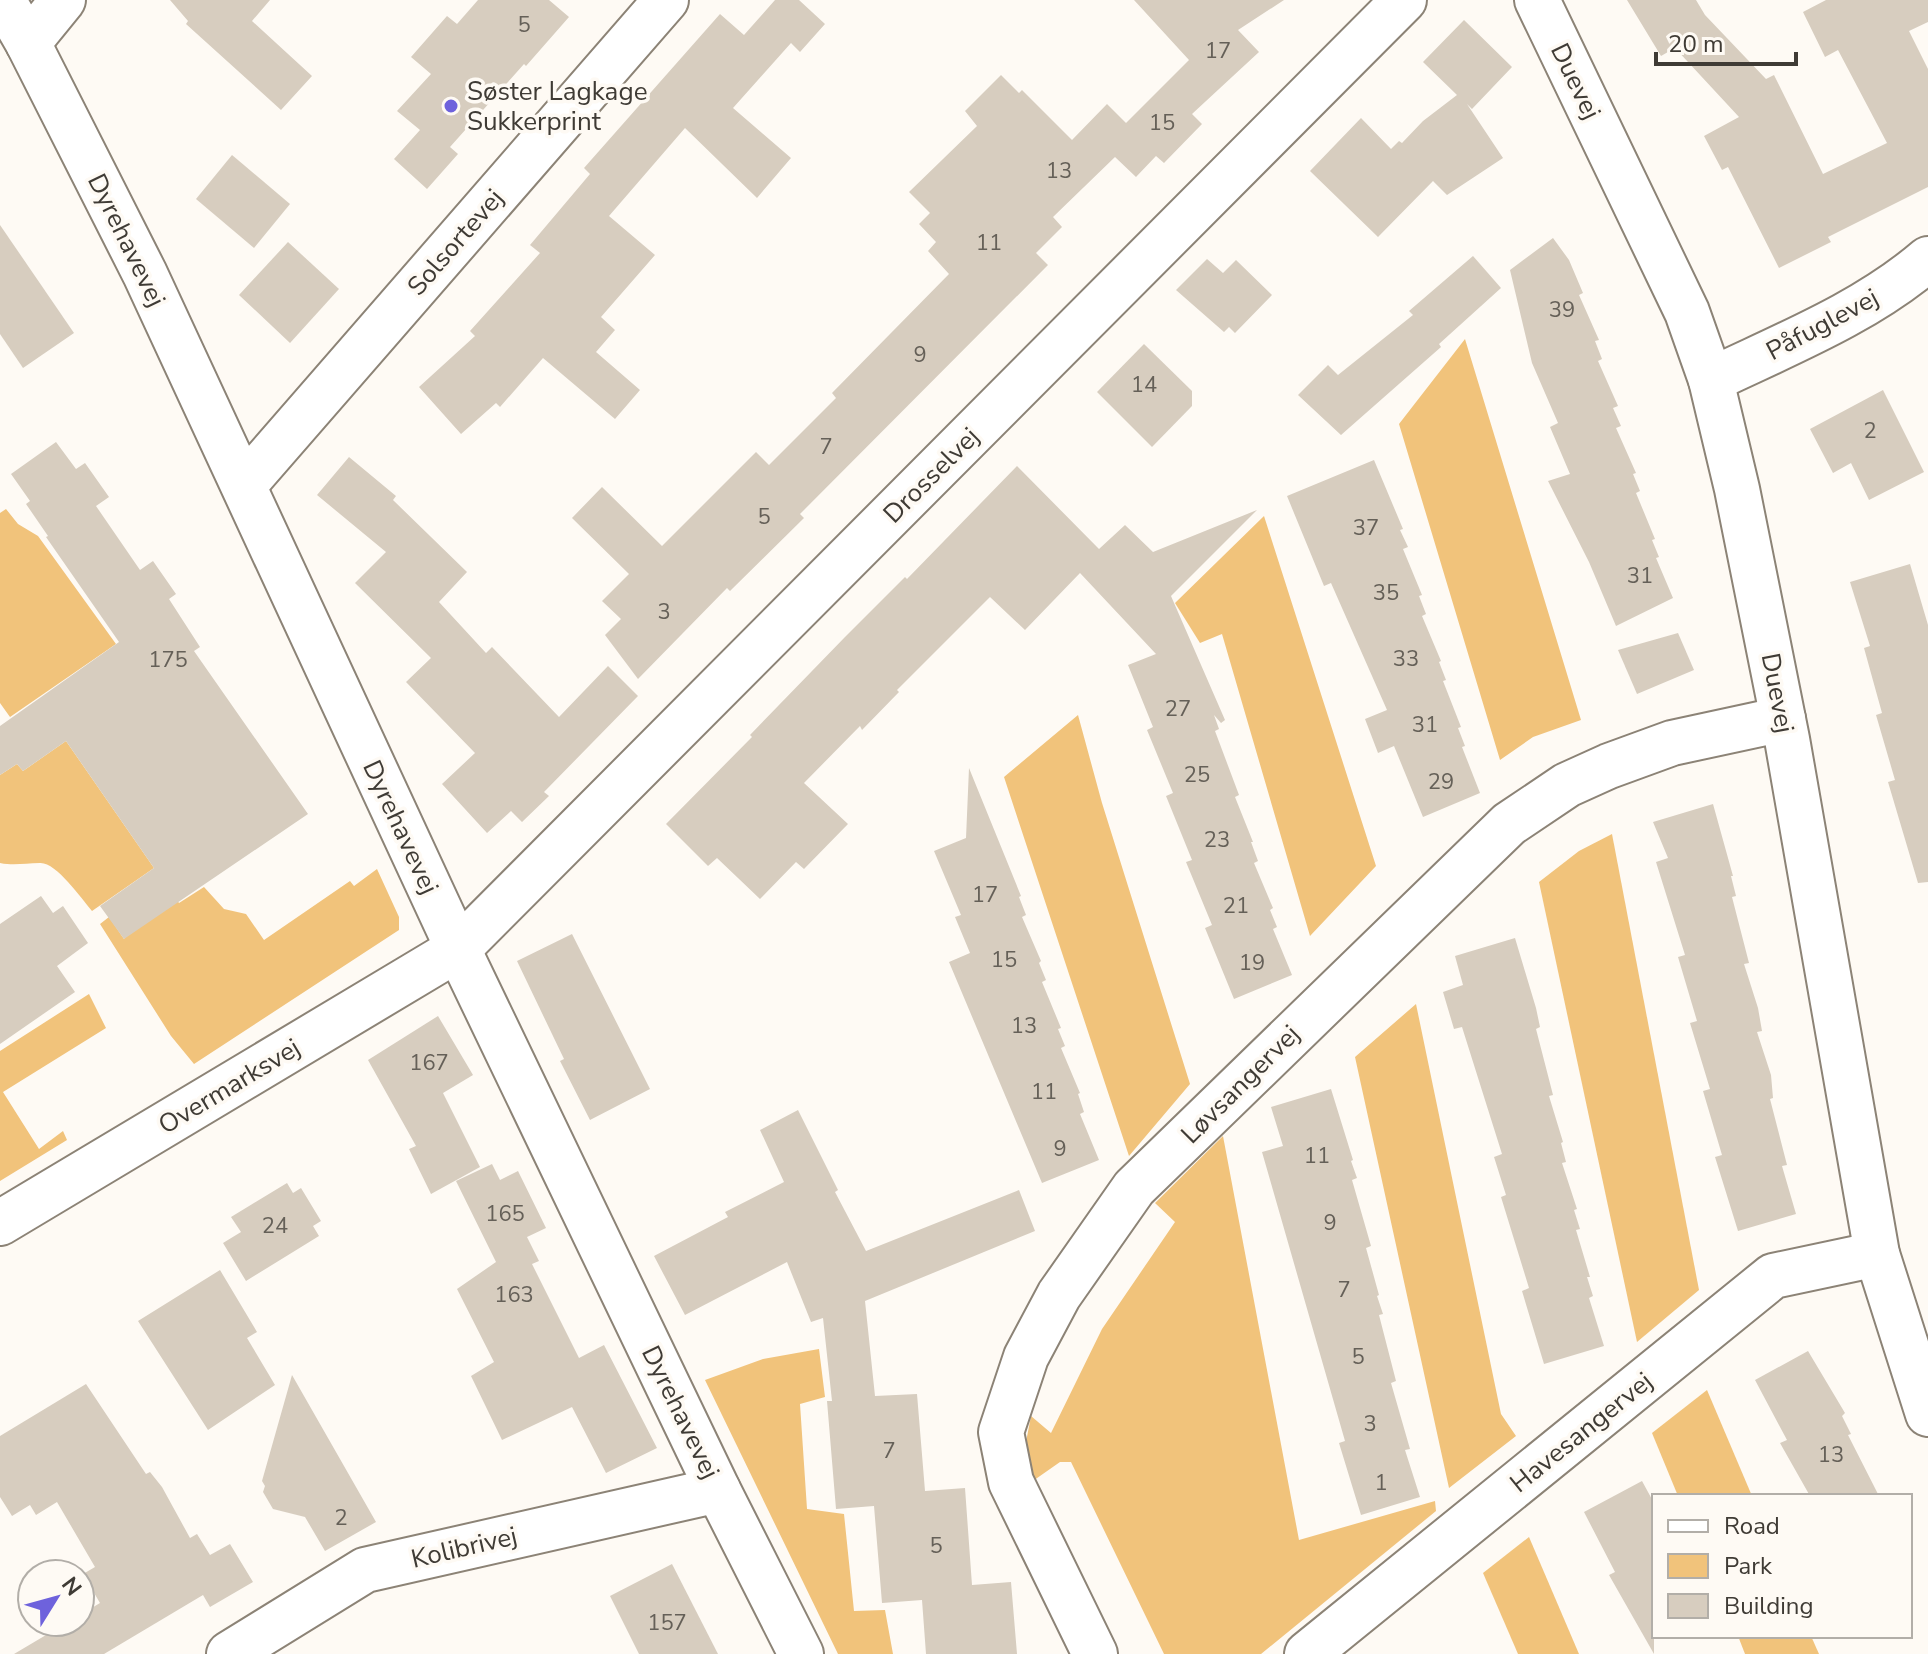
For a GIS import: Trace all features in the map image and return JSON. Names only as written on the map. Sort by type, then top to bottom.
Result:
[{"type":"street","name":"Dyrehavevej","points":[[3,0],[28,43],[145,274],[458,949],[718,1490],[801,1654]]},
{"type":"street","points":[[28,43],[63,0]]},
{"type":"street","name":"Solsortevej","points":[[244,485],[666,0]]},
{"type":"street","name":"Drosselvej","points":[[458,949],[1404,0]]},
{"type":"street","name":"Duevej","points":[[1537,0],[1687,312],[1711,380],[1737,489],[1783,719],[1877,1254],[1928,1414]]},
{"type":"street","name":"Påfuglevej","points":[[1711,380],[1851,313],[1911,274],[1928,259]]},
{"type":"street","name":"Løvsangervej","points":[[1095,1654],[1011,1482],[1001,1432],[1026,1357],[1059,1295],[1091,1246],[1134,1188],[1385,941],[1509,824],[1567,785],[1609,766],[1672,743],[1783,719]]},
{"type":"street","name":"Overmarksvej","points":[[0,1223],[458,949]]},
{"type":"street","name":"Havesangervej","points":[[1307,1654],[1773,1276],[1877,1254]]},
{"type":"street","name":"Kolibrivej","points":[[229,1654],[365,1570],[718,1490]]},
{"type":"green space","points":[[1465,339],[1581,720],[1533,737],[1500,760],[1399,424]]},
{"type":"green space","points":[[6,509],[18,524],[38,536],[116,644],[10,717],[0,703],[0,513]]},
{"type":"green space","points":[[1264,516],[1376,866],[1310,936],[1222,634],[1200,643],[1175,603]]},
{"type":"green space","points":[[1078,715],[1102,803],[1190,1084],[1129,1156],[1004,777]]},
{"type":"green space","points":[[66,741],[154,868],[92,911],[68,882],[46,864],[0,863],[0,775],[17,764],[23,771]]},
{"type":"green space","points":[[1612,834],[1699,1290],[1637,1342],[1539,882],[1579,851]]},
{"type":"green space","points":[[377,869],[399,917],[399,930],[194,1064],[171,1036],[100,924],[109,917],[124,939],[163,880],[179,903],[204,887],[224,909],[246,914],[264,940],[350,881],[354,886]]},
{"type":"green space","points":[[89,994],[106,1028],[3,1092],[39,1149],[63,1131],[67,1140],[0,1181],[0,1051]]},
{"type":"green space","points":[[1416,1004],[1501,1414],[1516,1436],[1449,1488],[1355,1057]]},
{"type":"green space","points":[[1223,1136],[1299,1540],[1435,1501],[1436,1511],[1261,1654],[1164,1654],[1071,1462],[1060,1462],[1030,1483],[1026,1442],[1031,1416],[1051,1433],[1102,1329],[1175,1222],[1155,1203]]},
{"type":"green space","points":[[819,1349],[825,1397],[800,1404],[807,1509],[844,1514],[854,1611],[885,1610],[893,1654],[838,1654],[705,1380],[763,1359]]},
{"type":"green space","points":[[1707,1390],[1751,1494],[1677,1494],[1652,1433]]},
{"type":"green space","points":[[1529,1537],[1579,1654],[1518,1654],[1483,1573]]},
{"type":"green space","points":[[1739,1638],[1812,1638],[1819,1654],[1745,1654]]},
{"type":"building","points":[[170,0],[270,0],[252,21],[312,76],[281,110],[186,24],[188,21]]},
{"type":"building","points":[[478,0],[549,0],[569,17],[450,147],[458,154],[427,189],[394,159],[420,130],[397,111],[431,74],[411,57],[447,16],[457,24]]},
{"type":"building","points":[[775,0],[799,0],[825,24],[800,52],[791,43],[733,108],[791,158],[757,198],[685,128],[609,216],[655,255],[601,317],[615,330],[596,352],[640,390],[615,419],[543,358],[500,407],[496,403],[461,434],[419,387],[475,336],[470,331],[540,253],[530,245],[590,174],[584,168],[720,14],[744,35]]},
{"type":"building","points":[[1134,0],[1284,0],[1238,30],[1259,52],[1192,114],[1202,124],[1164,163],[1156,156],[1136,177],[1115,157],[1053,217],[1062,227],[1036,253],[1048,265],[800,514],[804,518],[730,591],[727,588],[638,679],[605,635],[621,619],[602,601],[629,574],[572,518],[602,487],[662,546],[756,452],[769,465],[836,398],[832,393],[949,274],[928,251],[936,242],[919,224],[930,213],[909,192],[977,126],[965,111],[1001,75],[1019,93],[1022,90],[1072,140],[1107,104],[1126,123],[1189,60]]},
{"type":"building","points":[[1627,0],[1696,0],[1705,15],[1766,79],[1774,75],[1823,174],[1887,143],[1838,50],[1825,57],[1803,12],[1826,0],[1928,0],[1928,22],[1909,31],[1928,69],[1928,187],[1828,237],[1831,242],[1779,268],[1728,167],[1722,170],[1704,136],[1739,117],[1675,48],[1661,56]]},
{"type":"building","points":[[1464,20],[1512,67],[1472,109],[1467,104],[1503,158],[1447,195],[1433,181],[1378,237],[1310,171],[1361,118],[1391,149],[1457,95],[1423,62]]},
{"type":"building","points":[[232,155],[290,204],[254,248],[196,199]]},
{"type":"building","points":[[0,225],[74,333],[23,368],[0,334]]},
{"type":"building","points":[[1553,238],[1569,260],[1583,293],[1579,295],[1599,340],[1595,341],[1602,359],[1598,361],[1618,406],[1613,408],[1621,426],[1616,428],[1636,473],[1633,474],[1640,491],[1636,493],[1655,539],[1652,540],[1659,557],[1656,558],[1673,598],[1616,626],[1589,562],[1548,481],[1570,474],[1550,427],[1558,423],[1532,363],[1510,270]]},
{"type":"building","points":[[288,242],[339,289],[290,343],[239,295]]},
{"type":"building","points":[[1473,256],[1501,288],[1439,344],[1441,347],[1341,435],[1298,395],[1328,365],[1338,375],[1413,315],[1409,311]]},
{"type":"building","points":[[1207,259],[1223,273],[1236,260],[1272,295],[1235,333],[1229,327],[1224,332],[1176,290]]},
{"type":"building","points":[[1144,344],[1192,391],[1192,406],[1152,447],[1097,392]]},
{"type":"building","points":[[1883,390],[1924,472],[1869,500],[1851,463],[1833,473],[1810,429]]},
{"type":"building","points":[[56,442],[76,469],[85,463],[109,497],[96,506],[140,570],[153,561],[176,594],[169,599],[200,647],[194,651],[308,814],[124,939],[100,906],[154,868],[66,741],[23,771],[17,764],[0,775],[0,726],[119,642],[46,537],[26,504],[30,501],[11,474]]},
{"type":"building","points":[[349,457],[396,496],[393,500],[467,572],[439,602],[486,653],[492,647],[559,717],[608,666],[638,696],[544,792],[549,796],[522,822],[511,811],[487,833],[442,784],[475,753],[406,682],[431,658],[355,583],[386,552],[317,495]]},
{"type":"building","points":[[1374,460],[1403,529],[1400,530],[1408,547],[1403,549],[1422,595],[1419,596],[1426,614],[1422,616],[1441,661],[1446,680],[1443,681],[1461,727],[1458,728],[1465,746],[1462,747],[1480,793],[1423,817],[1394,746],[1378,753],[1365,719],[1387,710],[1331,583],[1324,586],[1287,496]]},
{"type":"building","points":[[1017,466],[1099,549],[1125,525],[1153,552],[1257,510],[1171,596],[1225,720],[1221,723],[1214,715],[1219,729],[1215,731],[1239,795],[1235,797],[1253,842],[1258,861],[1254,863],[1273,908],[1270,910],[1277,927],[1273,929],[1292,975],[1234,999],[1205,928],[1212,925],[1186,862],[1192,860],[1166,796],[1173,793],[1147,730],[1153,727],[1128,665],[1156,654],[1080,573],[1025,630],[990,597],[897,690],[899,692],[862,730],[860,726],[804,783],[848,824],[804,869],[796,862],[760,899],[717,858],[708,866],[666,824],[845,637],[905,577],[907,579]]},
{"type":"building","points":[[1910,564],[1928,625],[1928,882],[1918,883],[1888,782],[1895,780],[1876,715],[1882,713],[1864,648],[1870,646],[1850,582]]},
{"type":"building","points":[[1678,633],[1694,670],[1637,694],[1618,650]]},
{"type":"building","points":[[969,768],[1021,896],[1026,915],[1022,917],[1041,961],[1039,963],[1046,980],[1042,982],[1061,1028],[1058,1029],[1065,1046],[1061,1048],[1080,1093],[1084,1112],[1080,1114],[1099,1160],[1042,1183],[949,962],[970,953],[955,917],[961,915],[934,851],[966,838]]},
{"type":"building","points":[[1713,804],[1733,876],[1736,896],[1732,897],[1749,963],[1744,964],[1758,1008],[1762,1031],[1757,1032],[1771,1075],[1773,1098],[1770,1099],[1787,1165],[1782,1166],[1796,1214],[1738,1231],[1715,1157],[1722,1155],[1703,1091],[1710,1089],[1690,1023],[1697,1021],[1678,957],[1685,955],[1656,862],[1668,858],[1653,822]]},
{"type":"building","points":[[41,896],[53,913],[63,906],[88,943],[57,966],[75,992],[0,1044],[0,924]]},
{"type":"building","points":[[572,934],[650,1089],[590,1120],[560,1061],[564,1059],[517,961]]},
{"type":"building","points":[[1515,938],[1536,1008],[1540,1027],[1536,1029],[1553,1095],[1549,1096],[1563,1142],[1566,1162],[1562,1163],[1577,1209],[1574,1210],[1580,1229],[1576,1230],[1590,1277],[1587,1277],[1593,1296],[1589,1298],[1604,1346],[1544,1364],[1522,1291],[1529,1288],[1501,1197],[1506,1195],[1494,1157],[1502,1154],[1462,1027],[1454,1029],[1443,992],[1463,985],[1455,956]]},
{"type":"building","points":[[438,1016],[473,1075],[443,1093],[480,1167],[431,1194],[409,1149],[416,1146],[368,1060]]},
{"type":"building","points":[[1331,1089],[1357,1178],[1352,1180],[1371,1246],[1366,1248],[1396,1381],[1391,1383],[1410,1449],[1405,1450],[1420,1497],[1361,1515],[1339,1443],[1345,1441],[1262,1152],[1283,1146],[1271,1107]]},
{"type":"building","points":[[798,1110],[866,1251],[1019,1190],[1035,1231],[865,1301],[875,1396],[917,1394],[925,1491],[965,1488],[972,1585],[1011,1582],[1017,1654],[926,1654],[922,1600],[882,1603],[874,1506],[836,1509],[827,1401],[832,1401],[823,1318],[811,1322],[787,1262],[685,1315],[654,1256],[728,1217],[725,1212],[784,1182],[760,1130]]},
{"type":"building","points":[[492,1164],[500,1180],[518,1171],[546,1228],[527,1237],[539,1261],[532,1264],[579,1358],[604,1345],[657,1448],[606,1473],[572,1407],[502,1440],[471,1376],[494,1362],[457,1289],[496,1262],[456,1181]]},
{"type":"building","points":[[287,1183],[293,1193],[301,1188],[321,1221],[313,1226],[319,1236],[246,1281],[223,1243],[241,1232],[231,1217]]},
{"type":"building","points":[[220,1270],[257,1332],[247,1338],[275,1385],[208,1430],[138,1321]]},
{"type":"building","points":[[1808,1351],[1845,1413],[1842,1416],[1851,1434],[1848,1435],[1878,1494],[1809,1494],[1780,1443],[1787,1440],[1755,1380]]},
{"type":"building","points":[[292,1375],[376,1522],[325,1551],[305,1517],[273,1509],[263,1492],[265,1486],[262,1481]]},
{"type":"building","points":[[86,1384],[146,1474],[150,1472],[162,1487],[190,1538],[197,1534],[210,1555],[230,1544],[253,1582],[210,1607],[203,1595],[104,1654],[14,1654],[41,1638],[96,1638],[96,1605],[100,1603],[96,1596],[96,1558],[90,1558],[57,1502],[36,1515],[30,1505],[12,1516],[0,1497],[0,1436]]},
{"type":"building","points":[[1642,1481],[1652,1499],[1654,1654],[1609,1575],[1615,1572],[1584,1512]]},
{"type":"building","points":[[672,1564],[718,1654],[639,1654],[610,1596]]},
{"type":"place","name":"Søster Lagkage Sukkerprint","points":[[451,106]]}]
